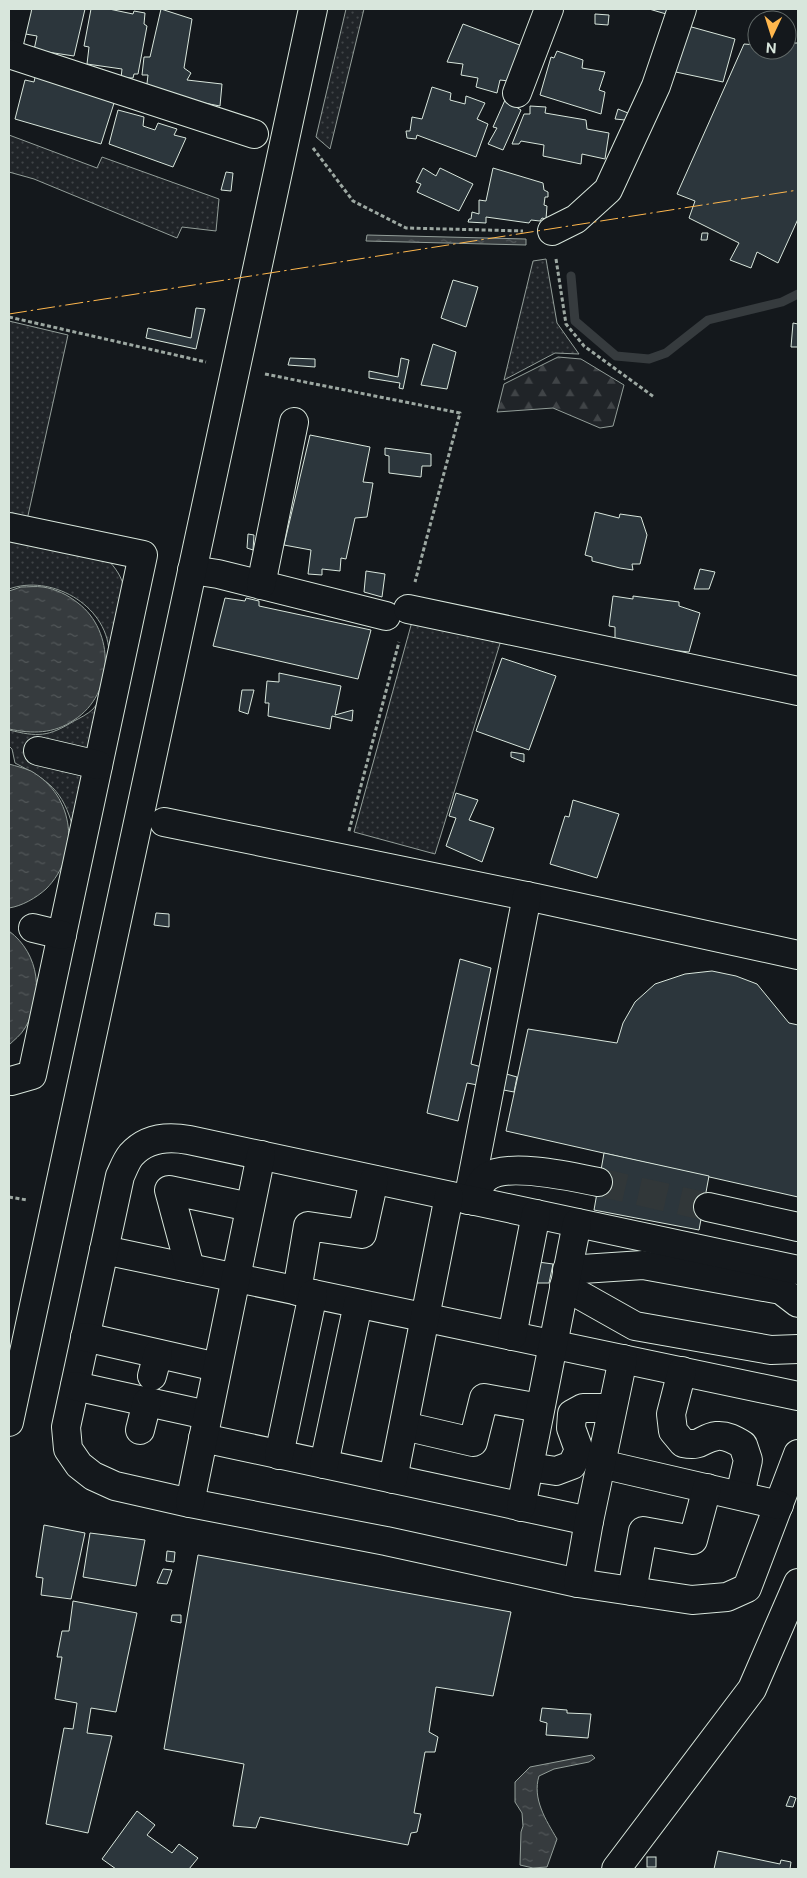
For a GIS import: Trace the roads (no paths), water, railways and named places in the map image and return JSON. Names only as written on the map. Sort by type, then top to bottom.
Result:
[{"type":"street","points":[[9,43],[16,9]]},
{"type":"street","points":[[9,1422],[312,9]]},
{"type":"street","points":[[517,93],[549,9]]},
{"type":"street","points":[[552,231],[576,219],[608,190],[656,86],[682,9]]},
{"type":"street","points":[[9,54],[254,134]]},
{"type":"street","points":[[261,585],[294,422]]},
{"type":"street","points":[[9,527],[143,555],[32,1075],[11,1081]]},
{"type":"street","points":[[192,570],[798,691]]},
{"type":"street","points":[[38,750],[98,765]]},
{"type":"street","points":[[164,822],[527,896],[798,955]]},
{"type":"street","points":[[393,1479],[426,1318],[464,1199],[527,896]]},
{"type":"street","points":[[33,928],[62,935]]},
{"type":"street","points":[[798,1270],[261,1155],[172,1137],[156,1140],[142,1146],[130,1156],[120,1176],[66,1427],[68,1449],[79,1464],[93,1476],[115,1486],[190,1503],[386,1541],[578,1583],[692,1600],[726,1597],[747,1588],[798,1454]]},
{"type":"street","points":[[190,1503],[261,1155]]},
{"type":"street","points":[[464,1199],[486,1178],[498,1172],[524,1171],[558,1174],[598,1182]]},
{"type":"street","points":[[279,1455],[305,1292],[308,1226],[362,1234],[374,1180]]},
{"type":"street","points":[[190,1268],[169,1190],[250,1207]]},
{"type":"street","points":[[708,1207],[798,1227]]},
{"type":"street","points":[[512,1336],[536,1214]]},
{"type":"street","points":[[521,1507],[577,1223]]},
{"type":"street","points":[[104,1250],[798,1396]]},
{"type":"street","points":[[566,1278],[643,1265],[781,1290],[798,1303]]},
{"type":"street","points":[[566,1278],[635,1326],[771,1350],[798,1348]]},
{"type":"street","points":[[324,1464],[358,1304]]},
{"type":"street","points":[[86,1337],[153,1377],[205,1427],[279,1455],[589,1521]]},
{"type":"street","points":[[578,1583],[623,1359]]},
{"type":"street","points":[[75,1386],[217,1367]]},
{"type":"street","points":[[682,1371],[671,1414],[673,1431],[683,1443],[694,1445],[717,1436],[731,1438],[743,1445],[748,1460],[740,1495]]},
{"type":"street","points":[[140,1430],[153,1377]]},
{"type":"street","points":[[404,1426],[473,1442],[484,1398],[540,1408]]},
{"type":"street","points":[[529,1467],[556,1471],[572,1465],[578,1450],[571,1428],[572,1414],[583,1408],[612,1408]]},
{"type":"street","points":[[601,1464],[779,1504]]},
{"type":"street","points":[[632,1591],[643,1531],[693,1540],[707,1488]]},
{"type":"street","points":[[616,1869],[752,1688],[798,1583]]},
{"type":"water","points":[[367,235],[526,239],[526,245],[366,241]]},
{"type":"water","points":[[21,587],[48,588],[74,600],[90,615],[99,629],[104,645],[103,679],[97,695],[87,709],[74,720],[59,728],[43,732],[9,729],[9,591]]},
{"type":"water","points":[[9,764],[31,771],[46,782],[57,795],[64,810],[68,826],[68,843],[65,859],[57,875],[46,889],[29,901],[9,908]]},
{"type":"water","points":[[9,931],[19,940],[33,963],[36,989],[35,1003],[31,1016],[25,1028],[9,1045]]},
{"type":"water","points":[[592,1755],[595,1758],[589,1762],[554,1769],[539,1776],[537,1793],[541,1809],[557,1839],[547,1867],[533,1868],[520,1865],[521,1832],[523,1826],[522,1813],[515,1802],[515,1782],[530,1767]]},
{"type":"waterway","points":[[571,276],[575,321],[616,356],[649,359],[666,353],[708,320],[782,302],[798,294]]},
{"type":"tunnel","points":[[598,1182],[708,1207]]}]
